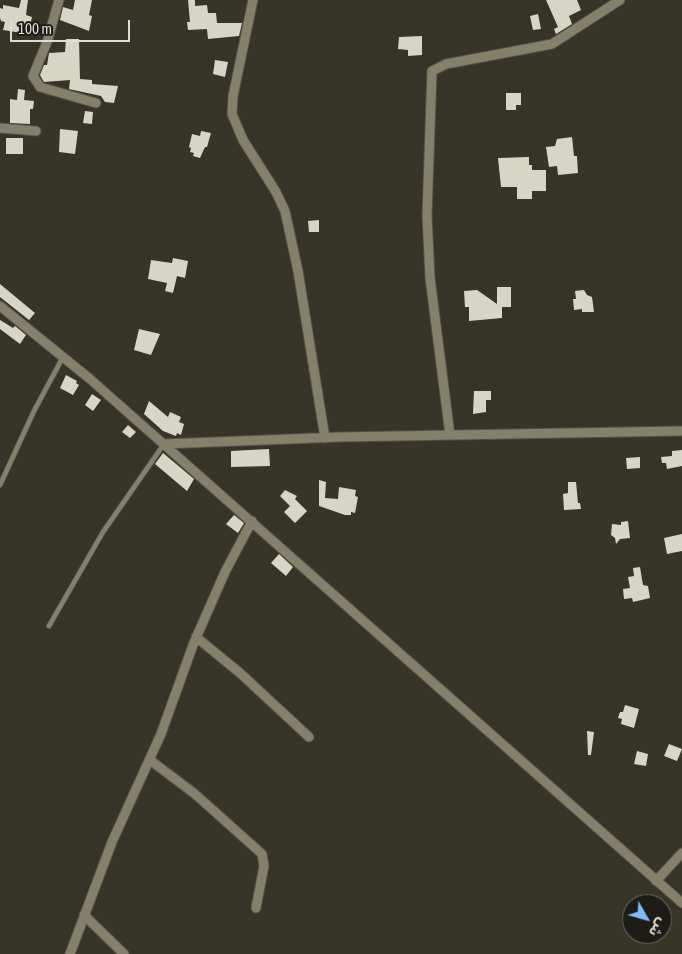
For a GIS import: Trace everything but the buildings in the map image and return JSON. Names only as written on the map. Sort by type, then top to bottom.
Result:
[{"type":"street","points":[[60,0],[47,42],[33,76],[40,87],[96,103]]},
{"type":"street","points":[[253,0],[233,96],[232,114],[243,140],[276,192],[284,211],[298,271],[325,438]]},
{"type":"street","points":[[450,435],[429,260],[427,215],[432,71],[446,64],[552,44],[620,0]]},
{"type":"street","points":[[0,128],[36,131]]},
{"type":"street","points":[[1,307],[63,357],[164,444],[252,521],[373,632],[682,902]]},
{"type":"street","points":[[164,444],[325,438],[682,431]]},
{"type":"street","points":[[70,954],[112,842],[150,760],[196,637],[225,572],[252,521]]},
{"type":"street","points":[[196,637],[240,673],[309,738]]},
{"type":"street","points":[[150,760],[195,794],[262,854],[264,866],[256,908]]},
{"type":"street","points":[[656,881],[682,853]]},
{"type":"street","points":[[84,915],[124,954]]},
{"type":"lane","points":[[0,485],[34,411],[63,357]]},
{"type":"lane","points":[[49,626],[103,532],[164,444]]}]
